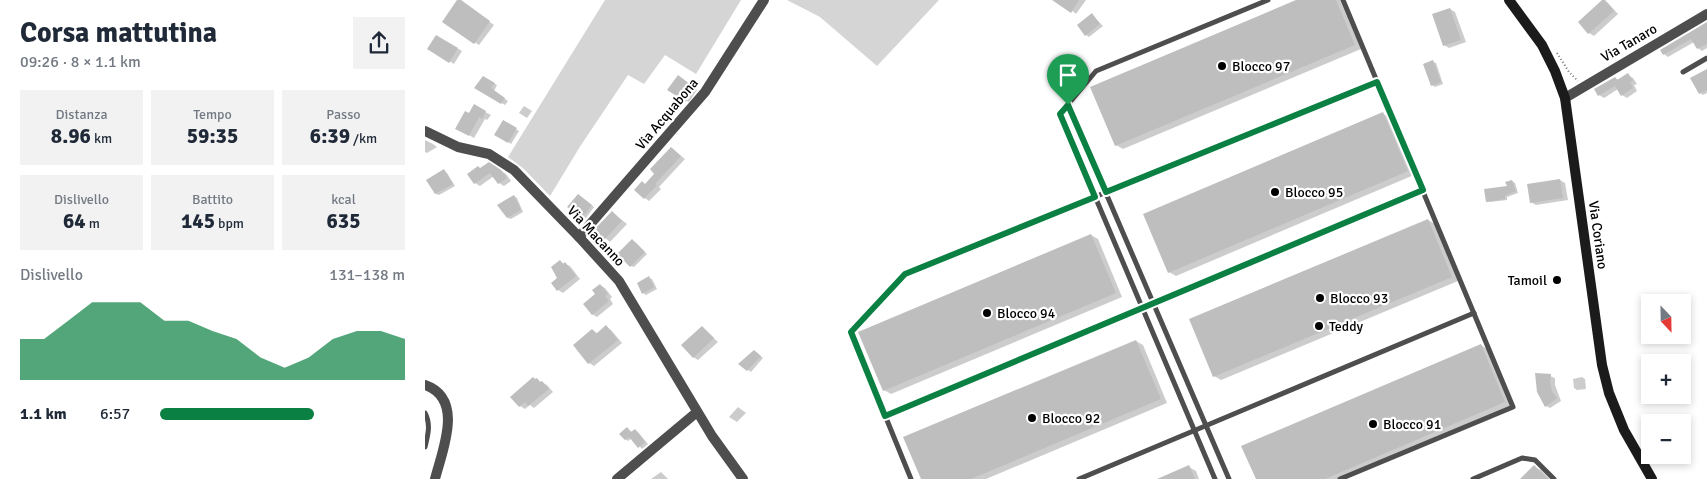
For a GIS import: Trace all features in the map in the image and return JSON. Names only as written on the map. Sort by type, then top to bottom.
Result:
[{"type":"main road","name":"Via Coriano","points":[[1509,0],[1542,45],[1555,71],[1565,98],[1602,365],[1609,393],[1624,430],[1651,479]]},
{"type":"street","name":"Via Acquabona","points":[[579,237],[705,92],[764,0]]},
{"type":"street","name":"Via Tanaro","points":[[1565,98],[1707,14]]},
{"type":"street","name":"Via Macanno","points":[[425,131],[458,147],[489,154],[514,170],[579,237],[619,281],[712,436],[743,479]]},
{"type":"street","points":[[425,385],[440,396],[448,411],[448,430],[435,479]]},
{"type":"street","points":[[617,479],[697,412]]},
{"type":"lane","points":[[1215,479],[1060,114],[1097,71],[1268,0]]},
{"type":"lane","points":[[1340,479],[1513,407],[1343,0]]},
{"type":"lane","points":[[1683,72],[1707,58]]},
{"type":"lane","points":[[911,479],[851,332],[905,274],[1377,82]]},
{"type":"lane","points":[[1068,105],[1229,479]]},
{"type":"lane","points":[[885,416],[1423,190]]},
{"type":"lane","points":[[1079,479],[1474,313]]},
{"type":"lane","points":[[425,413],[429,432],[425,446]]},
{"type":"lane","points":[[1473,479],[1522,458],[1535,460],[1554,479]]},
{"type":"shaded area","points":[[605,0],[741,0],[696,74],[665,55],[644,84],[628,75],[581,145],[550,196],[524,169],[508,157]]},
{"type":"shaded area","points":[[787,0],[939,0],[877,66],[820,17]]},
{"type":"building","points":[[457,0],[461,0],[490,21],[474,44],[442,22]]},
{"type":"building","points":[[1052,0],[1079,0],[1071,13]]},
{"type":"building","name":"Blocco 97","points":[[1296,0],[1336,0],[1355,45],[1115,146],[1090,87]]},
{"type":"building","points":[[1602,0],[1605,0],[1614,11],[1588,34],[1578,22]]},
{"type":"building","points":[[1450,8],[1461,40],[1443,46],[1432,14]]},
{"type":"building","points":[[1092,13],[1100,24],[1085,36],[1077,25]]},
{"type":"building","points":[[1707,22],[1707,44],[1697,49],[1691,39],[1663,55],[1660,50]]},
{"type":"building","points":[[436,35],[458,48],[449,63],[427,49]]},
{"type":"building","points":[[1433,60],[1441,82],[1431,86],[1423,64]]},
{"type":"building","points":[[1707,69],[1707,90],[1699,94],[1690,78]]},
{"type":"building","points":[[1628,73],[1633,81],[1630,82],[1633,88],[1621,96],[1615,86],[1598,96],[1594,89],[1615,77],[1617,80]]},
{"type":"building","points":[[678,75],[695,88],[686,102],[667,90]]},
{"type":"building","points":[[483,76],[495,83],[491,88],[505,98],[501,104],[474,88]]},
{"type":"building","points":[[474,104],[486,111],[482,119],[479,117],[469,136],[455,129],[465,111],[469,113]]},
{"type":"building","name":"Blocco 95","points":[[1383,112],[1408,171],[1168,273],[1143,214]]},
{"type":"building","points":[[503,120],[517,128],[508,143],[494,135]]},
{"type":"building","points":[[671,147],[681,156],[644,199],[634,190],[642,181],[645,184],[654,174],[650,169]]},
{"type":"building","points":[[489,162],[501,170],[507,178],[498,184],[490,173],[474,184],[467,174],[478,166],[480,168]]},
{"type":"building","points":[[444,169],[453,184],[435,194],[426,180]]},
{"type":"building","points":[[1560,179],[1563,198],[1530,203],[1527,184]]},
{"type":"building","points":[[1512,180],[1516,191],[1505,196],[1505,199],[1486,202],[1484,189],[1507,186],[1505,182]]},
{"type":"building","points":[[578,194],[592,205],[582,218],[567,207]]},
{"type":"building","points":[[514,195],[521,210],[507,218],[497,205]]},
{"type":"building","points":[[612,211],[622,221],[604,240],[594,230]]},
{"type":"building","name":"Blocco 93","points":[[1428,219],[1452,277],[1213,377],[1189,319]]},
{"type":"building","name":"Blocco 94","points":[[1091,234],[1116,293],[883,391],[858,332]]},
{"type":"building","points":[[632,239],[645,252],[630,267],[617,254]]},
{"type":"building","points":[[560,260],[563,264],[565,262],[576,276],[557,291],[551,283],[557,278],[551,267]]},
{"type":"building","points":[[649,276],[654,287],[642,294],[637,283]]},
{"type":"building","points":[[600,284],[608,294],[605,296],[609,301],[592,315],[583,304],[595,294],[592,290]]},
{"type":"building","points":[[606,325],[618,340],[588,364],[573,345],[592,329],[596,334]]},
{"type":"building","points":[[702,326],[714,338],[693,358],[681,345]]},
{"type":"building","name":"Blocco 92","points":[[1136,340],[1161,399],[971,479],[921,479],[903,437]]},
{"type":"building","name":"Blocco 91","points":[[1481,344],[1505,402],[1325,479],[1256,479],[1241,446]]},
{"type":"building","points":[[754,350],[761,356],[747,371],[738,364]]},
{"type":"building","points":[[1535,373],[1551,374],[1552,391],[1557,398],[1545,407],[1537,392]]},
{"type":"building","points":[[533,377],[537,378],[540,382],[542,381],[549,389],[528,406],[525,402],[519,407],[510,397]]},
{"type":"building","points":[[627,427],[631,432],[635,429],[645,442],[638,448],[629,437],[625,440],[619,434]]},
{"type":"building","points":[[1189,465],[1195,479],[1157,479]]},
{"type":"building","points":[[1534,465],[1548,479],[1520,479]]},
{"type":"place","name":"Blocco 97","points":[[1222,66]]},
{"type":"place","name":"Blocco 95","points":[[1275,192]]},
{"type":"place","name":"Tamoil","points":[[1557,280]]},
{"type":"place","name":"Blocco 93","points":[[1320,298]]},
{"type":"place","name":"Blocco 94","points":[[987,313]]},
{"type":"place","name":"Teddy","points":[[1319,326]]},
{"type":"place","name":"Blocco 92","points":[[1032,418]]},
{"type":"place","name":"Blocco 91","points":[[1373,424]]},
{"type":"route","points":[[1377,82],[1423,190],[885,416],[851,332],[905,274],[1095,197],[1060,114],[1068,105],[1106,192],[1377,82]]}]
